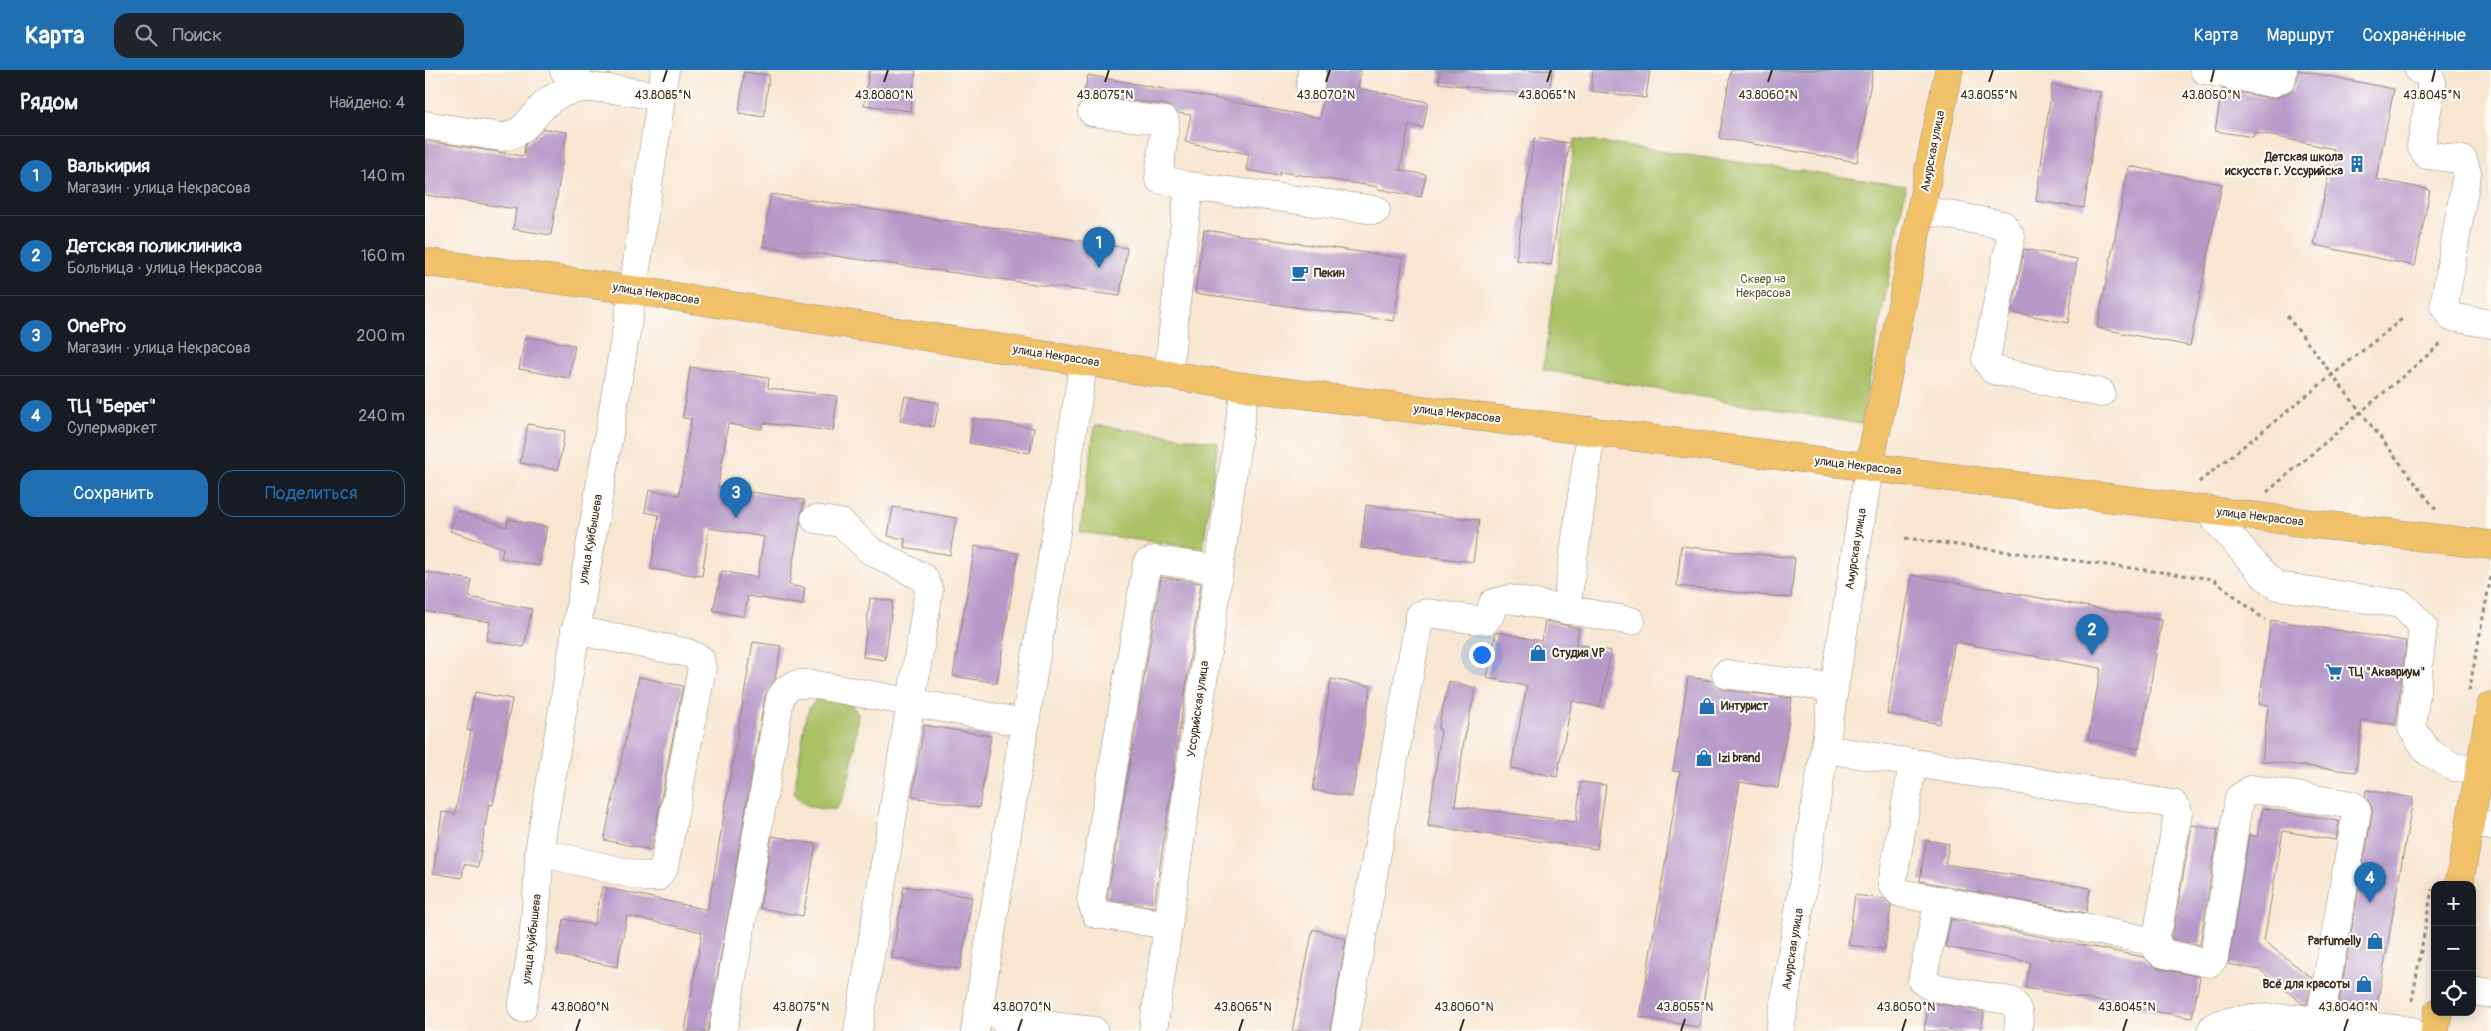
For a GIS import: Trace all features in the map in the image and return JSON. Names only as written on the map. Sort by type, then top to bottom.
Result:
[{"type":"main road","name":"Амурская улица","points":[[1869,468],[1949,70]]},
{"type":"main road","name":"улица Некрасова","points":[[425,262],[633,290],[1245,387],[1869,468],[2491,545]]},
{"type":"main road","points":[[2448,881],[2480,824],[2479,704]]},
{"type":"main road","points":[[2435,1031],[2437,1016]]},
{"type":"street","points":[[563,70],[588,88]]},
{"type":"street","name":"улица Куйбышева","points":[[522,1008],[529,969],[538,891],[539,852],[633,290],[665,70]]},
{"type":"street","points":[[2204,70],[2272,83],[2282,78],[2283,70]]},
{"type":"street","points":[[2419,70],[2426,71],[2433,82],[2421,146],[2427,155],[2463,160],[2467,173],[2444,306],[2451,317],[2479,322]]},
{"type":"street","points":[[425,125],[501,137],[513,136],[525,128],[543,105],[559,94],[588,88],[661,96]]},
{"type":"street","points":[[1091,112],[1165,120],[1159,179],[1189,186],[1376,210]]},
{"type":"street","points":[[1168,375],[1189,186]]},
{"type":"street","points":[[1922,210],[2003,225],[2011,237],[1986,359],[1993,370],[2101,393]]},
{"type":"street","points":[[975,1031],[1084,361]]},
{"type":"street","name":"Уссурийская улица","points":[[1153,1031],[1217,569],[1245,387]]},
{"type":"street","points":[[1566,610],[1591,431]]},
{"type":"street","name":"Амурская улица","points":[[1780,1031],[1869,468]]},
{"type":"street","points":[[2207,510],[2264,576],[2277,586],[2401,604],[2423,626],[2412,728],[2428,752],[2454,767],[2479,770]]},
{"type":"street","points":[[815,519],[841,523],[871,550],[924,578],[929,590],[858,1031]]},
{"type":"street","points":[[1168,925],[1096,914],[1091,900],[1147,563],[1155,560],[1217,569]]},
{"type":"street","points":[[1345,1031],[1420,615],[1427,613],[1485,621],[1491,614],[1493,603],[1509,599],[1631,621]]},
{"type":"street","points":[[539,852],[645,877],[657,877],[664,867],[702,668],[700,659],[688,653],[575,630]]},
{"type":"street","points":[[1726,674],[1834,688]]},
{"type":"street","points":[[723,1031],[780,699],[785,689],[798,683],[1026,723]]},
{"type":"street","points":[[1825,748],[2173,804],[2178,812],[2159,925]]},
{"type":"street","points":[[1913,763],[1892,884],[1901,893],[2157,942],[2155,948],[2161,953],[2209,963],[2214,958],[2239,798],[2252,789],[2352,805],[2357,811],[2320,1021]]},
{"type":"street","points":[[1939,900],[1922,981],[1932,987],[2011,1001],[2018,1007],[2020,1016],[2018,1031]]},
{"type":"street","points":[[2476,992],[2491,994]]},
{"type":"street","points":[[2211,1031],[2213,1027],[2220,1023],[2256,1018],[2320,1021],[2411,1031]]},
{"type":"street","points":[[1003,1020],[1094,1031]]},
{"type":"path","points":[[2287,316],[2438,514]]},
{"type":"path","points":[[2195,486],[2402,319]]},
{"type":"path","points":[[2265,494],[2361,412],[2479,322]]},
{"type":"path","points":[[1905,538],[2213,579],[2265,620]]},
{"type":"path","points":[[2479,704],[2491,576]]},
{"type":"path","points":[[2407,1030],[2435,926]]},
{"type":"green space","name":"Сквер на Некрасова","points":[[1575,139],[1906,186],[1861,424],[1543,370]]},
{"type":"green space","points":[[1095,425],[1218,442],[1203,549],[1080,532]]},
{"type":"green space","points":[[820,698],[851,704],[858,714],[849,778],[841,801],[836,809],[812,807],[802,802],[794,793],[806,717],[810,706]]},
{"type":"building","points":[[869,70],[916,70],[910,111],[864,105]]},
{"type":"building","points":[[1327,70],[1361,70],[1358,88],[1428,102],[1423,128],[1409,125],[1400,170],[1426,175],[1421,197],[1378,189],[1378,187],[1280,172],[1279,176],[1246,170],[1249,154],[1185,142],[1191,115],[1178,113],[1167,105],[1084,95],[1088,75],[1320,118]]},
{"type":"building","points":[[1440,70],[1552,70],[1549,97],[1439,83]]},
{"type":"building","points":[[1593,70],[1650,70],[1646,98],[1591,91]]},
{"type":"building","points":[[1731,70],[1873,70],[1857,162],[1719,138]]},
{"type":"building","name":"Детская школа искусств г. Уссурийска","points":[[2298,70],[2394,89],[2376,179],[2430,190],[2415,266],[2314,245],[2334,149],[2254,132],[2253,137],[2215,131],[2222,89],[2269,98],[2278,97],[2292,91],[2297,80]]},
{"type":"building","points":[[744,72],[769,75],[764,117],[739,113]]},
{"type":"building","points":[[2052,85],[2100,92],[2084,208],[2036,201]]},
{"type":"building","points":[[544,129],[567,132],[551,235],[513,229],[516,209],[425,195],[425,141],[524,156],[525,145]]},
{"type":"building","points":[[1534,138],[1569,143],[1551,265],[1516,260]]},
{"type":"building","points":[[2129,166],[2222,184],[2190,346],[2097,328]]},
{"type":"building","points":[[771,194],[1127,248],[1120,296],[763,246]]},
{"type":"building","points":[[1204,230],[1403,258],[1394,321],[1195,293]]},
{"type":"building","points":[[2024,249],[2077,259],[2068,323],[2012,312]]},
{"type":"building","points":[[525,337],[575,345],[569,378],[519,369]]},
{"type":"building","points":[[690,367],[769,378],[768,388],[837,396],[833,431],[763,423],[762,429],[728,424],[718,487],[804,500],[789,585],[805,588],[802,605],[748,596],[744,617],[713,610],[722,571],[757,578],[764,537],[709,528],[702,576],[651,569],[659,515],[645,512],[649,490],[679,495],[691,419],[683,418]]},
{"type":"building","points":[[905,396],[939,403],[934,427],[900,421]]},
{"type":"building","points":[[974,418],[1034,428],[1030,453],[969,443]]},
{"type":"building","points":[[528,424],[565,431],[558,470],[520,463]]},
{"type":"building","points":[[1366,505],[1479,520],[1473,562],[1361,548]]},
{"type":"building","points":[[893,507],[956,518],[950,555],[904,547],[905,539],[888,536]]},
{"type":"building","points":[[457,511],[507,527],[508,519],[547,527],[539,566],[501,558],[503,548],[450,531]]},
{"type":"building","points":[[975,546],[1018,553],[997,683],[953,676]]},
{"type":"building","points":[[1681,546],[1795,558],[1791,598],[1677,586]]},
{"type":"building","points":[[425,572],[472,580],[469,597],[532,609],[524,647],[486,640],[490,622],[425,611]]},
{"type":"building","points":[[1912,575],[2162,620],[2139,749],[2088,739],[2101,668],[1955,642],[1940,724],[1887,714]]},
{"type":"building","points":[[1161,577],[1201,583],[1154,907],[1107,899]]},
{"type":"building","points":[[870,598],[893,601],[885,660],[863,657]]},
{"type":"building","name":"ТЦ \"Аквариум\"","points":[[2271,620],[2406,641],[2396,725],[2362,720],[2356,772],[2262,761],[2268,705],[2259,704]]},
{"type":"building","points":[[1545,621],[1579,628],[1576,644],[1611,651],[1600,707],[1572,701],[1557,777],[1511,768],[1527,686],[1487,678],[1496,632],[1541,641]]},
{"type":"building","points":[[753,642],[781,646],[775,679],[765,696],[708,1031],[685,1031],[702,932],[627,916],[617,967],[557,955],[564,919],[594,925],[602,887],[708,910]]},
{"type":"building","points":[[639,677],[683,686],[651,850],[604,840]]},
{"type":"building","points":[[1688,677],[1713,681],[1717,687],[1724,690],[1792,698],[1778,788],[1740,782],[1699,1027],[1640,1017],[1680,772],[1673,771]]},
{"type":"building","points":[[1331,679],[1371,686],[1352,797],[1313,790]]},
{"type":"building","points":[[1449,681],[1476,688],[1464,741],[1455,806],[1576,822],[1581,782],[1606,785],[1597,849],[1428,826],[1441,730],[1438,729]]},
{"type":"building","points":[[475,692],[512,699],[493,805],[489,804],[478,867],[464,864],[462,878],[433,873],[442,812],[455,814],[471,731],[467,730]]},
{"type":"building","points":[[924,725],[991,736],[979,808],[912,797]]},
{"type":"building","points":[[2366,790],[2413,798],[2376,1011],[2338,1007],[2372,814],[2372,807],[2365,796]]},
{"type":"building","points":[[2263,808],[2339,821],[2336,840],[2283,831],[2264,941],[2312,978],[2307,1004],[2303,1004],[2260,970],[2228,964],[2249,835],[2257,837]]},
{"type":"building","points":[[2192,825],[2218,830],[2200,945],[2172,939],[2171,935],[2174,928]]},
{"type":"building","points":[[772,836],[816,844],[803,916],[760,908]]},
{"type":"building","points":[[1926,840],[1949,844],[1945,864],[2090,888],[2086,913],[1920,881]]},
{"type":"building","points":[[904,886],[972,897],[960,969],[892,958]]},
{"type":"building","points":[[1855,895],[1884,899],[1891,905],[1885,949],[1848,945]]},
{"type":"building","points":[[1951,919],[2143,957],[2157,968],[2200,977],[2192,1018],[2025,988],[2030,962],[1945,947]]},
{"type":"building","points":[[1313,929],[1346,939],[1330,1031],[1292,1031]]},
{"type":"building","points":[[1929,1002],[1984,1012],[1981,1031],[1924,1031]]},
{"type":"place","name":"Детская школа искусств г. Уссурийска","points":[[2357,164]]},
{"type":"place","name":"Валькирия","points":[[1099,268]]},
{"type":"place","name":"Пекин","points":[[1300,273]]},
{"type":"place","name":"OnePro","points":[[736,518]]},
{"type":"place","name":"Студия VP","points":[[1538,653]]},
{"type":"place","name":"Детская поликлиника","points":[[2092,655]]},
{"type":"place","name":"ТЦ \"Аквариум\"","points":[[2334,672]]},
{"type":"place","name":"Интурист","points":[[1707,706]]},
{"type":"place","name":"Izi brand","points":[[1704,758]]},
{"type":"place","name":"ТЦ \"Берег\"","points":[[2370,903]]},
{"type":"place","name":"Parfumelly","points":[[2375,941]]},
{"type":"place","name":"Всё для красоты","points":[[2364,984]]}]
